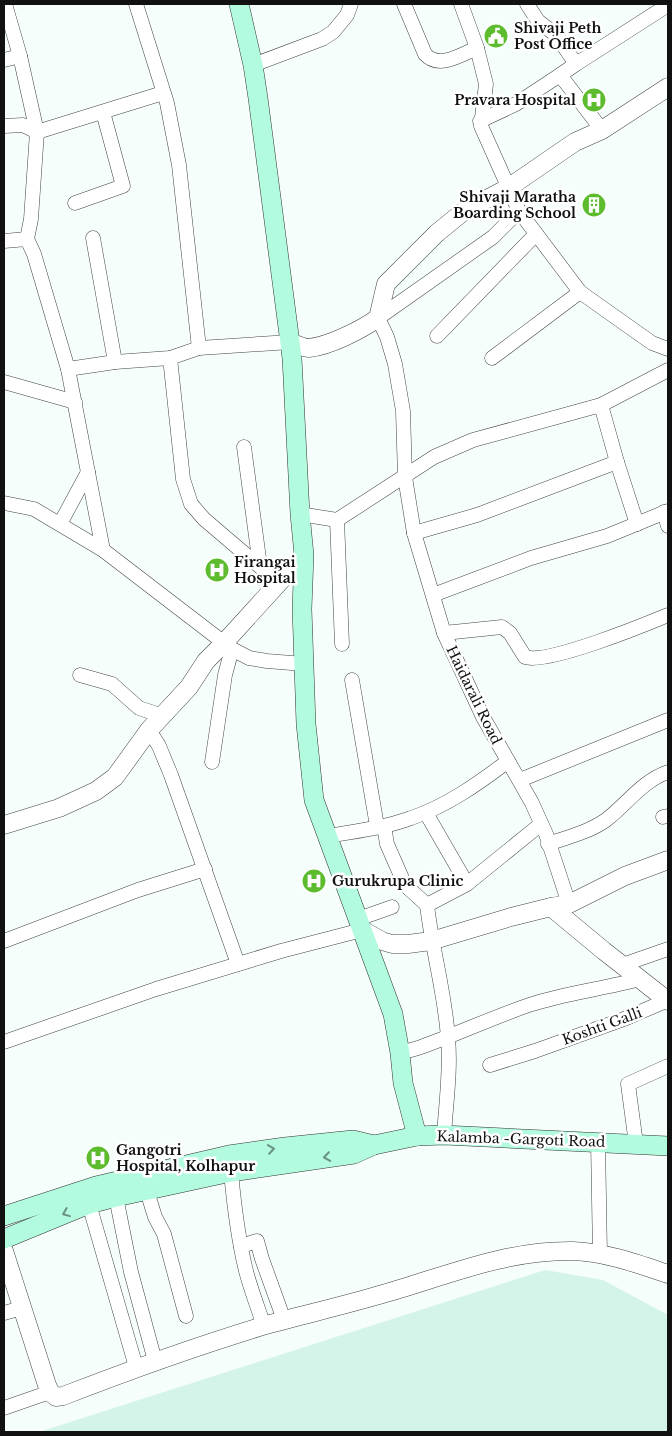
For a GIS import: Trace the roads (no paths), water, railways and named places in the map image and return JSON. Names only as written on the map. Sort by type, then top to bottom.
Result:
[{"type":"main road","points":[[242,5],[253,65],[290,342],[304,555],[302,609],[306,724],[314,800],[393,1014],[403,1083],[417,1136]]},
{"type":"main road","name":"Kalamba -Gargoti Road","points":[[4,1239],[89,1204],[116,1197],[231,1172],[354,1154],[374,1145],[417,1136],[444,1134],[668,1146]]},
{"type":"main road","name":"Kalamba -Gargoti Road","points":[[4,1216],[96,1186],[229,1156],[285,1147],[353,1140],[374,1145]]},
{"type":"street","points":[[6,4],[37,132],[31,219],[27,239],[34,254],[68,370],[103,550]]},
{"type":"street","points":[[136,4],[164,93],[179,165],[199,348]]},
{"type":"street","points":[[253,65],[328,36],[347,15],[350,4]]},
{"type":"street","points":[[404,4],[425,54],[430,60],[437,62],[448,60],[477,48]]},
{"type":"street","points":[[461,4],[477,48],[486,84],[480,120],[481,126],[519,211],[580,292],[652,344],[668,349]]},
{"type":"street","points":[[527,4],[538,21],[556,35],[576,64]]},
{"type":"street","points":[[480,120],[516,104],[668,5]]},
{"type":"street","points":[[4,60],[20,56]]},
{"type":"street","points":[[560,75],[602,130]]},
{"type":"street","points":[[378,318],[386,284],[437,233],[464,211],[508,188],[575,142],[602,130],[668,87]]},
{"type":"street","points":[[4,126],[23,125],[37,132],[164,93]]},
{"type":"street","points":[[75,203],[123,186],[103,112]]},
{"type":"street","points":[[68,370],[115,362],[170,358],[199,348],[290,342],[308,348],[333,341],[355,332],[378,318],[493,237],[519,211]]},
{"type":"street","points":[[436,336],[536,234]]},
{"type":"street","points":[[93,238],[115,362]]},
{"type":"street","points":[[4,241],[27,239]]},
{"type":"street","points":[[492,358],[580,292]]},
{"type":"street","name":"Haidarali Road","points":[[378,318],[387,337],[395,364],[403,411],[405,477],[414,533],[444,633],[483,717],[520,780],[541,824],[548,844],[560,906]]},
{"type":"street","points":[[170,358],[183,478],[191,504],[204,519],[279,582]]},
{"type":"street","points":[[300,514],[337,520],[434,457],[473,440],[601,405],[668,370]]},
{"type":"street","points":[[4,382],[75,402]]},
{"type":"street","points":[[601,405],[637,524]]},
{"type":"street","points":[[244,447],[260,566]]},
{"type":"street","points":[[414,533],[477,515],[617,462]]},
{"type":"street","points":[[60,524],[88,472]]},
{"type":"street","points":[[4,503],[34,510],[103,550],[228,646],[249,658],[304,664]]},
{"type":"street","points":[[433,595],[531,558],[607,536],[666,511],[668,526]]},
{"type":"street","points":[[337,520],[342,644]]},
{"type":"street","points":[[4,825],[59,808],[96,791],[115,777],[148,730],[189,687],[206,661],[228,646],[279,582],[304,555]]},
{"type":"street","points":[[444,633],[502,627],[510,633],[525,657],[534,659],[578,648],[668,615]]},
{"type":"street","points":[[212,762],[228,646]]},
{"type":"street","points":[[80,675],[112,684],[139,708],[163,716]]},
{"type":"street","points":[[352,680],[381,826],[405,885],[427,905],[431,941],[439,974],[448,1037],[444,1134]]},
{"type":"street","points":[[520,780],[668,720]]},
{"type":"street","points":[[148,730],[159,746],[172,775],[238,964]]},
{"type":"street","points":[[328,836],[381,826],[426,813],[479,783],[508,761]]},
{"type":"street","points":[[548,844],[597,826],[639,789],[668,772]]},
{"type":"street","points":[[426,813],[466,884]]},
{"type":"street","points":[[427,905],[466,884],[541,824]]},
{"type":"street","points":[[360,924],[382,941],[392,944],[431,941],[560,906],[625,876],[668,860]]},
{"type":"street","points":[[4,941],[138,890],[205,870]]},
{"type":"street","points":[[560,906],[622,965],[668,1001]]},
{"type":"street","points":[[4,1042],[156,989],[360,924],[392,907]]},
{"type":"street","points":[[622,965],[668,949]]},
{"type":"street","points":[[400,1053],[448,1037],[529,1005],[640,979]]},
{"type":"street","name":"Koshti Galli","points":[[490,1066],[668,1001]]},
{"type":"street","points":[[636,1144],[628,1084],[668,1066]]},
{"type":"street","points":[[598,1142],[600,1255]]},
{"type":"street","points":[[231,1172],[235,1216],[241,1246],[247,1273],[264,1326]]},
{"type":"street","points":[[147,1191],[155,1217],[164,1234],[186,1316]]},
{"type":"street","points":[[116,1197],[131,1272],[155,1361]]},
{"type":"street","points":[[89,1204],[136,1367]]},
{"type":"street","points":[[241,1246],[257,1241],[284,1320]]},
{"type":"street","points":[[4,1251],[50,1392],[56,1397],[63,1396],[136,1367],[264,1326],[434,1280],[474,1265],[504,1258],[540,1252],[574,1251],[600,1255],[668,1274]]},
{"type":"street","points":[[4,1313],[22,1308]]},
{"type":"street","points":[[4,1408],[50,1392]]},
{"type":"place","name":"Shivaji Peth Post Office","points":[[496,36]]},
{"type":"place","name":"Pravara Hospital","points":[[594,100]]},
{"type":"place","name":"Shivaji Maratha Boarding School","points":[[594,205]]},
{"type":"place","name":"Firangai Hospital","points":[[217,570]]},
{"type":"place","name":"Gurukrupa Clinic","points":[[314,881]]},
{"type":"place","name":"Gangotri Hospital, Kolhapur","points":[[98,1158]]}]
